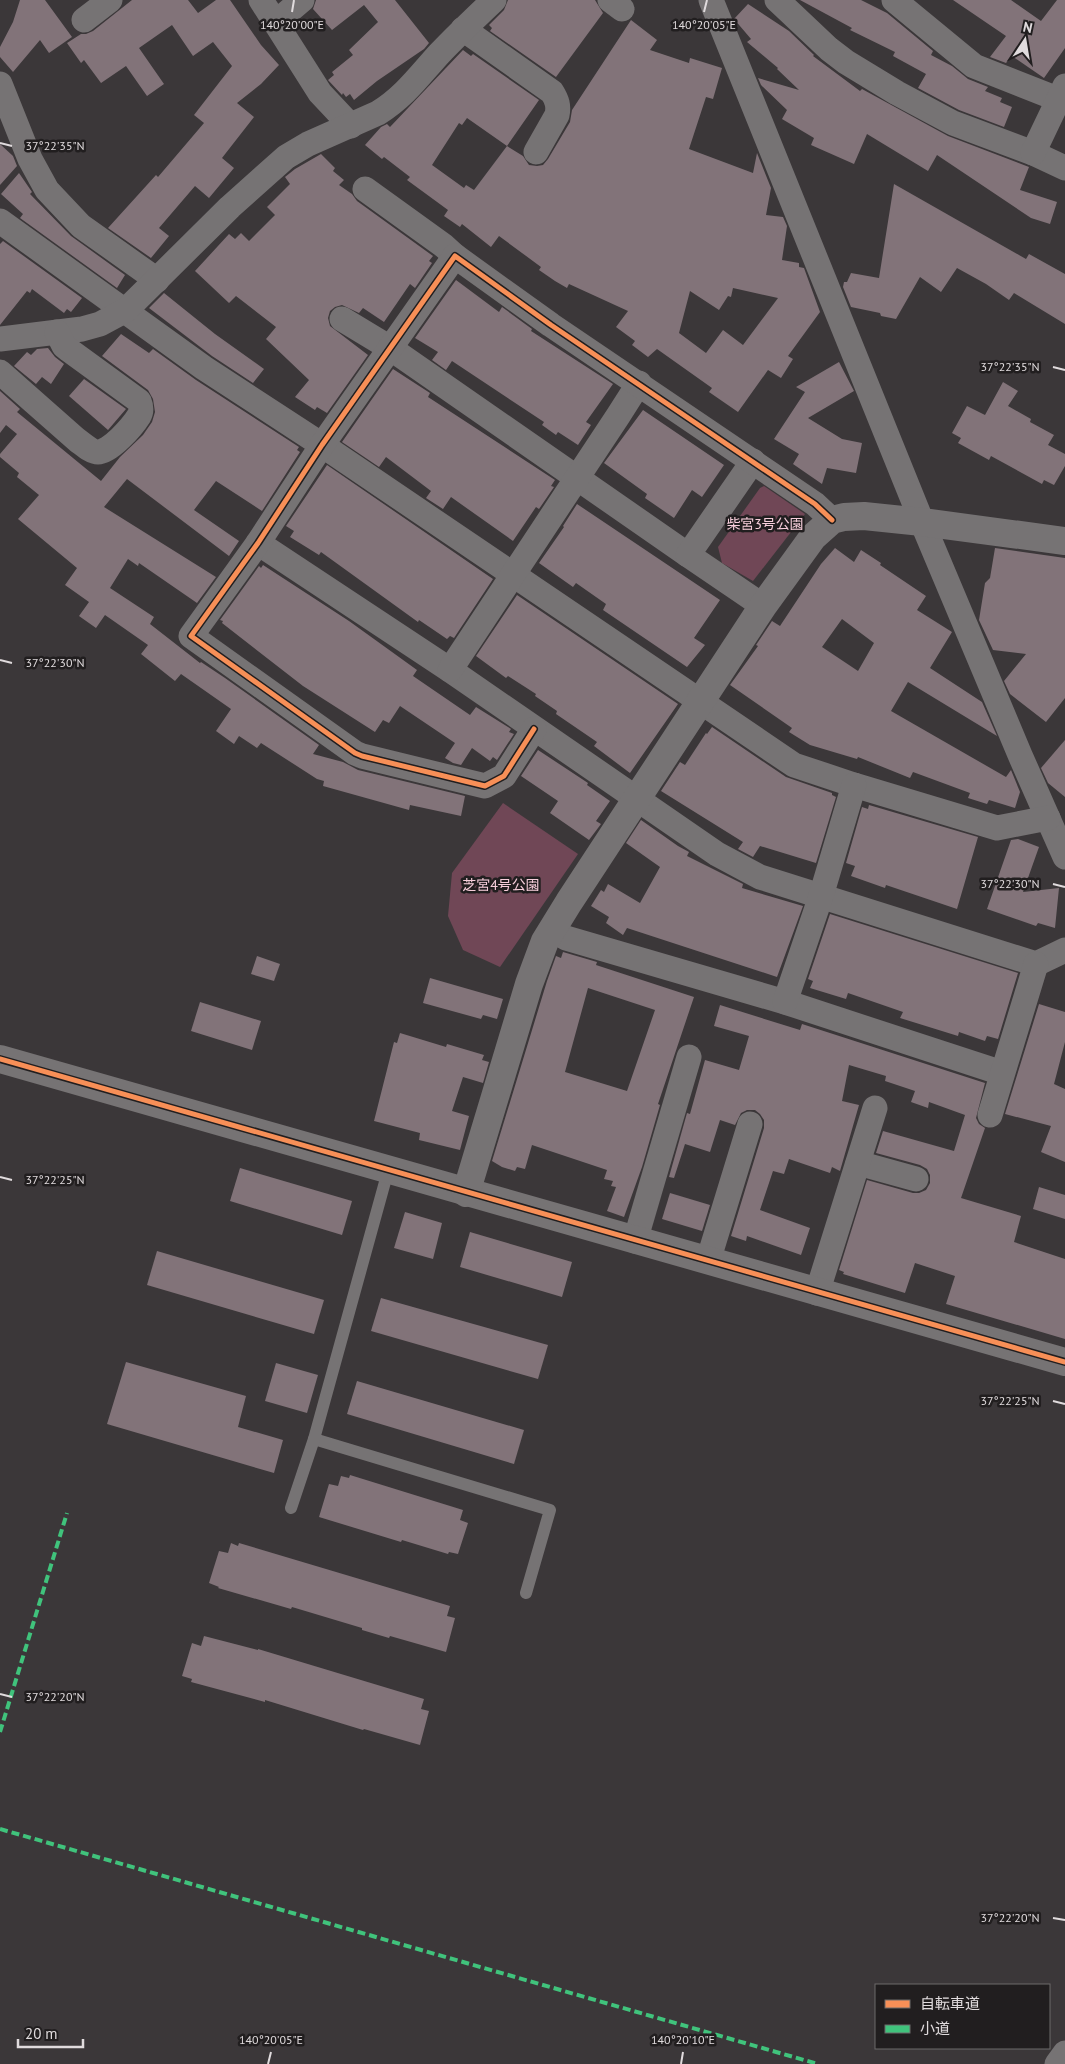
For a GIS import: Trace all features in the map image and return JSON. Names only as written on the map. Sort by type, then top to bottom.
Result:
[{"type":"street","points":[[84,20],[110,0]]},
{"type":"street","points":[[261,0],[320,93],[351,126]]},
{"type":"street","points":[[275,23],[302,0]]},
{"type":"street","points":[[0,339],[82,329],[100,324],[126,310],[230,207],[286,158],[308,144],[351,126],[389,106],[414,84],[463,29],[494,0]]},
{"type":"street","points":[[712,0],[922,522],[1065,857]]},
{"type":"street","points":[[777,0],[846,62],[897,93],[953,123],[1033,153],[1065,168]]},
{"type":"street","points":[[894,0],[974,66],[1062,96],[1033,153]]},
{"type":"street","points":[[463,29],[552,92],[558,108],[557,115],[536,152]]},
{"type":"street","points":[[0,84],[30,159],[47,190],[81,226],[157,280]]},
{"type":"street","points":[[366,189],[455,256],[815,504],[832,520]]},
{"type":"street","points":[[0,220],[204,368],[322,445],[794,766],[997,828],[1048,818]]},
{"type":"street","points":[[455,256],[322,445],[258,543],[191,636],[355,753],[485,786],[504,776],[534,729]]},
{"type":"street","points":[[342,319],[390,348],[576,479],[763,606]]},
{"type":"street","points":[[0,372],[77,440],[90,449],[100,452],[111,448],[139,416],[141,406],[139,401],[64,346],[57,332]]},
{"type":"street","points":[[450,670],[639,382]]},
{"type":"street","points":[[688,555],[753,461]]},
{"type":"street","points":[[466,1193],[529,984],[545,941],[763,606],[813,537],[832,520],[864,516],[1065,541]]},
{"type":"street","points":[[258,543],[450,670],[717,854],[740,867],[760,877],[1036,964],[1065,950]]},
{"type":"street","points":[[785,1002],[821,896],[854,785]]},
{"type":"street","points":[[552,930],[566,938],[785,1002],[1002,1073]]},
{"type":"street","points":[[990,1115],[1036,964]]},
{"type":"street","points":[[635,1241],[689,1058]]},
{"type":"street","points":[[0,1059],[388,1171],[1065,1362]]},
{"type":"street","points":[[817,1292],[875,1108]]},
{"type":"street","points":[[708,1261],[750,1124]]},
{"type":"street","points":[[858,1163],[916,1179]]},
{"type":"street","points":[[1057,2064],[1065,2052]]},
{"type":"lane","points":[[291,1508],[314,1439],[388,1171]]},
{"type":"lane","points":[[314,1439],[550,1510],[526,1593]]},
{"type":"green space","name":"柴宮3号公園","points":[[764,486],[805,514],[753,581],[722,563],[718,547],[760,488]]},
{"type":"green space","name":"芝宮4号公園","points":[[503,803],[578,854],[500,967],[463,950],[448,916],[452,873]]},
{"type":"building","points":[[20,0],[45,0],[72,37],[49,53],[40,40],[13,72],[0,57],[0,47],[13,22]]},
{"type":"building","points":[[132,0],[188,0],[198,13],[216,0],[230,0],[261,45],[279,65],[261,84],[237,103],[254,117],[222,158],[234,168],[209,198],[195,186],[159,228],[169,236],[151,258],[108,228],[156,175],[158,177],[204,123],[194,115],[232,66],[213,42],[193,56],[172,25],[139,48],[164,84],[147,96],[126,66],[101,83],[84,60],[81,63],[67,43],[81,34],[93,31]]},
{"type":"building","points":[[316,0],[395,0],[429,43],[424,49],[377,81],[354,100],[350,94],[346,97],[328,80],[334,75],[332,72],[353,55],[349,50],[378,22],[364,5],[332,30],[313,9]]},
{"type":"building","points":[[508,0],[595,0],[603,13],[556,77],[490,31],[492,28],[489,25],[504,10]]},
{"type":"building","points":[[800,0],[861,0],[887,13],[933,51],[931,55],[952,66],[968,79],[988,87],[985,91],[1002,98],[1000,102],[1012,107],[1004,127],[959,110],[918,88],[926,74],[893,56],[895,52],[850,30],[852,28]]},
{"type":"building","points":[[953,0],[1011,0],[1041,21],[1057,0],[1065,0],[1065,48],[1044,78],[1012,56],[1006,63],[990,57],[1006,36]]},
{"type":"building","points":[[748,4],[789,31],[813,56],[860,91],[862,89],[948,136],[1029,167],[1020,190],[1057,202],[1050,224],[1031,218],[937,155],[928,171],[867,134],[854,164],[811,145],[814,138],[782,119],[787,110],[761,85],[758,78],[799,90],[778,68],[747,42],[751,39],[734,19]]},
{"type":"building","points":[[631,20],[657,40],[650,50],[689,63],[690,58],[722,68],[713,99],[706,97],[689,149],[753,173],[757,153],[771,188],[766,215],[783,217],[787,226],[782,260],[799,263],[799,267],[804,268],[820,312],[788,356],[793,359],[781,378],[768,370],[738,412],[709,392],[712,388],[657,349],[648,357],[632,345],[635,341],[616,327],[628,311],[569,284],[567,288],[539,270],[541,267],[499,236],[491,247],[462,224],[460,227],[444,216],[448,210],[407,180],[410,177],[384,157],[382,159],[365,145],[381,127],[387,124],[390,127],[463,50],[471,56],[473,54],[539,100],[507,146],[523,156],[529,165],[543,165],[548,159],[570,122],[572,110]],"holes":[[[467,118],[507,146],[474,190],[466,185],[464,188],[432,165],[459,123],[462,125]],[[733,288],[778,298],[743,345],[723,330],[706,353],[679,333],[690,291],[719,310],[728,296],[731,297]]]},
{"type":"building","points":[[0,144],[13,156],[17,166],[0,185]]},
{"type":"building","points":[[321,154],[335,168],[333,171],[344,180],[339,185],[352,194],[357,201],[433,256],[429,261],[432,263],[415,288],[410,284],[384,322],[363,308],[359,313],[342,305],[330,311],[328,318],[330,326],[368,355],[327,413],[317,407],[315,410],[295,397],[309,380],[266,339],[276,327],[236,296],[229,303],[195,271],[229,234],[235,239],[241,233],[249,241],[275,215],[267,207],[290,184],[285,177]]},
{"type":"building","points":[[19,173],[32,192],[30,194],[71,236],[125,275],[117,288],[20,218],[23,214],[1,194]]},
{"type":"building","points":[[894,184],[1026,259],[1029,254],[1065,274],[1065,324],[1014,293],[1009,300],[986,284],[957,268],[941,292],[920,277],[896,319],[881,316],[880,313],[851,307],[843,287],[844,282],[847,282],[851,273],[879,278]]},
{"type":"building","points":[[3,241],[82,298],[71,312],[67,309],[64,313],[32,289],[30,293],[27,291],[0,325],[0,244]]},
{"type":"building","points":[[456,280],[499,312],[502,307],[532,329],[531,331],[613,384],[586,422],[591,425],[578,445],[558,432],[556,435],[542,425],[544,422],[452,361],[446,370],[432,360],[438,352],[415,338]]},
{"type":"building","points":[[164,293],[215,334],[264,369],[253,383],[212,356],[149,308]]},
{"type":"building","points":[[121,334],[149,353],[153,349],[196,380],[299,447],[297,450],[300,452],[262,511],[216,481],[194,510],[239,541],[229,556],[127,479],[104,507],[216,577],[197,603],[139,563],[138,566],[128,559],[110,588],[154,617],[150,624],[200,663],[225,678],[319,745],[313,754],[343,762],[358,770],[465,796],[461,816],[410,805],[409,810],[323,786],[324,781],[317,779],[261,743],[257,748],[239,736],[234,744],[216,731],[231,709],[181,674],[175,681],[141,654],[148,645],[105,615],[96,628],[79,616],[89,602],[65,585],[77,568],[18,519],[39,495],[17,477],[19,473],[0,457],[0,454],[17,434],[6,425],[0,433],[0,391],[20,409],[17,412],[101,481],[120,457],[143,435],[152,422],[155,412],[153,399],[148,390],[102,356]]},
{"type":"building","points":[[48,348],[64,364],[51,384],[42,377],[36,384],[14,366],[27,352],[31,355],[37,349]]},
{"type":"building","points":[[839,362],[854,391],[808,418],[842,439],[862,443],[856,473],[827,468],[822,484],[793,464],[799,454],[774,439],[805,392],[796,387]]},
{"type":"building","points":[[393,369],[430,393],[428,397],[555,480],[551,486],[554,487],[539,509],[536,507],[513,541],[451,497],[443,509],[426,498],[431,491],[386,457],[379,467],[342,442]]},
{"type":"building","points":[[84,379],[126,409],[108,430],[69,396]]},
{"type":"building","points":[[1003,382],[1018,391],[1008,406],[1031,419],[1030,422],[1054,435],[1048,445],[1065,454],[1065,466],[1054,485],[1044,480],[1042,484],[991,456],[989,460],[958,443],[961,438],[952,433],[967,406],[985,415]]},
{"type":"building","points":[[643,410],[724,465],[702,497],[692,490],[674,518],[645,498],[647,494],[604,463]]},
{"type":"building","points":[[327,465],[493,579],[454,638],[450,636],[447,639],[419,620],[418,622],[321,552],[319,555],[290,537],[294,531],[286,526]]},
{"type":"building","points":[[577,504],[720,600],[694,638],[705,645],[687,667],[603,610],[606,604],[576,583],[573,587],[539,563],[564,527]]},
{"type":"building","points":[[835,548],[854,562],[861,550],[926,596],[917,610],[952,632],[930,668],[982,702],[997,736],[908,682],[891,711],[1006,777],[1011,770],[1020,792],[1015,808],[989,800],[987,804],[968,798],[970,793],[913,772],[910,778],[858,757],[857,759],[810,745],[789,732],[792,728],[730,685],[758,646],[756,645],[772,621],[780,626],[821,564]],"holes":[[[842,619],[874,643],[858,671],[822,647]]]},
{"type":"building","points":[[995,548],[1065,558],[1065,698],[1046,722],[1010,694],[1004,681],[1026,654],[993,650],[979,620],[985,583],[990,578]]},
{"type":"building","points":[[263,565],[349,621],[417,670],[413,676],[470,715],[476,707],[511,729],[509,732],[514,734],[497,760],[493,757],[490,761],[472,748],[461,765],[453,763],[445,758],[455,743],[400,706],[389,723],[383,720],[375,732],[303,686],[222,623],[223,621],[220,620],[259,566],[261,568]]},
{"type":"building","points":[[517,595],[678,704],[630,773],[594,746],[597,742],[556,714],[557,711],[535,696],[536,694],[508,676],[506,678],[476,656]]},
{"type":"building","points":[[712,727],[786,777],[832,793],[836,797],[816,863],[760,846],[753,857],[738,849],[743,842],[661,791],[680,762],[685,765]]},
{"type":"building","points":[[1065,740],[1065,797],[1048,783],[1041,768]]},
{"type":"building","points":[[538,750],[588,783],[587,785],[610,801],[596,821],[601,824],[589,840],[550,813],[558,801],[521,776]]},
{"type":"building","points":[[869,805],[978,837],[957,909],[886,885],[885,888],[851,876],[855,866],[846,863],[862,807],[868,809]]},
{"type":"building","points":[[641,820],[689,852],[687,856],[743,884],[742,888],[803,906],[777,977],[627,928],[623,935],[606,923],[609,917],[591,906],[601,890],[604,892],[608,884],[640,903],[660,867],[626,843]]},
{"type":"building","points":[[1018,839],[1039,847],[1023,892],[1059,888],[1055,928],[1038,923],[1036,926],[987,909],[1011,840]]},
{"type":"building","points":[[830,914],[1018,973],[998,1039],[987,1036],[985,1041],[959,1032],[958,1036],[900,1018],[903,1012],[848,993],[846,999],[810,988],[813,981],[808,979]]},
{"type":"building","points":[[563,952],[597,962],[596,965],[694,997],[658,1104],[660,1105],[642,1167],[624,1217],[607,1211],[616,1187],[611,1186],[613,1181],[604,1179],[607,1170],[532,1145],[525,1169],[517,1167],[515,1171],[502,1167],[492,1161],[547,981],[556,956],[561,958]],"holes":[[[588,988],[655,1010],[627,1091],[565,1072]]]},
{"type":"building","points":[[257,956],[280,964],[274,981],[251,974]]},
{"type":"building","points":[[430,978],[503,999],[497,1019],[483,1015],[481,1019],[423,1003]]},
{"type":"building","points":[[200,1002],[261,1021],[252,1050],[191,1031]]},
{"type":"building","points":[[1039,1004],[1065,1012],[1065,1042],[1054,1084],[1065,1089],[1065,1162],[1041,1152],[1051,1126],[1005,1114]]},
{"type":"building","points":[[720,1005],[800,1030],[802,1024],[985,1083],[976,1118],[979,1124],[985,1128],[961,1198],[1021,1216],[1014,1242],[1065,1259],[1065,1339],[946,1304],[955,1276],[915,1263],[905,1293],[843,1274],[844,1272],[839,1270],[867,1180],[913,1193],[926,1190],[930,1183],[930,1175],[927,1169],[920,1165],[876,1153],[883,1131],[954,1151],[965,1115],[929,1102],[928,1108],[911,1102],[915,1091],[885,1081],[886,1076],[849,1065],[842,1101],[859,1105],[840,1171],[832,1167],[830,1173],[789,1159],[784,1174],[773,1171],[760,1210],[810,1228],[801,1255],[747,1236],[746,1241],[731,1236],[764,1128],[764,1120],[755,1110],[747,1110],[741,1113],[735,1125],[720,1120],[710,1152],[685,1144],[674,1178],[669,1177],[687,1113],[690,1114],[705,1060],[739,1070],[749,1036],[714,1026]]},
{"type":"building","points":[[400,1033],[446,1047],[447,1044],[484,1055],[482,1060],[489,1062],[483,1083],[463,1077],[452,1111],[469,1116],[460,1150],[419,1140],[420,1133],[374,1121],[394,1042],[397,1043]]},
{"type":"building","points":[[240,1168],[352,1201],[342,1235],[230,1201]]},
{"type":"building","points":[[1039,1187],[1065,1195],[1065,1219],[1033,1209]]},
{"type":"building","points":[[670,1193],[710,1205],[702,1231],[662,1219]]},
{"type":"building","points":[[405,1212],[442,1223],[433,1259],[394,1248]]},
{"type":"building","points":[[470,1232],[572,1262],[562,1297],[460,1267]]},
{"type":"building","points":[[157,1251],[324,1300],[314,1334],[147,1285]]},
{"type":"building","points":[[381,1298],[548,1345],[538,1379],[371,1331]]},
{"type":"building","points":[[126,1362],[246,1396],[238,1427],[283,1440],[274,1473],[107,1424]]},
{"type":"building","points":[[276,1363],[318,1375],[307,1413],[265,1401]]},
{"type":"building","points":[[357,1381],[524,1430],[514,1464],[347,1414]]},
{"type":"building","points":[[350,1475],[463,1510],[460,1520],[468,1523],[458,1554],[449,1552],[448,1554],[402,1540],[401,1542],[319,1517],[329,1484],[338,1486],[341,1476],[349,1478]]},
{"type":"building","points":[[231,1543],[238,1546],[239,1543],[450,1606],[447,1616],[455,1618],[446,1652],[390,1636],[389,1638],[292,1607],[291,1609],[218,1588],[209,1583],[219,1551],[228,1553]]},
{"type":"building","points":[[204,1636],[258,1649],[424,1699],[421,1709],[429,1711],[420,1745],[265,1700],[265,1702],[191,1682],[192,1679],[182,1676],[192,1643],[201,1646]]},
{"type":"marked path","points":[[0,1732],[67,1513]]},
{"type":"marked path","points":[[0,1829],[818,2064]]},
{"type":"cycle path","points":[[534,729],[504,776],[485,786],[362,756],[355,753],[191,636],[258,543],[322,445],[455,256],[551,325],[815,504],[832,520]]},
{"type":"cycle path","points":[[0,1059],[1065,1362]]}]
